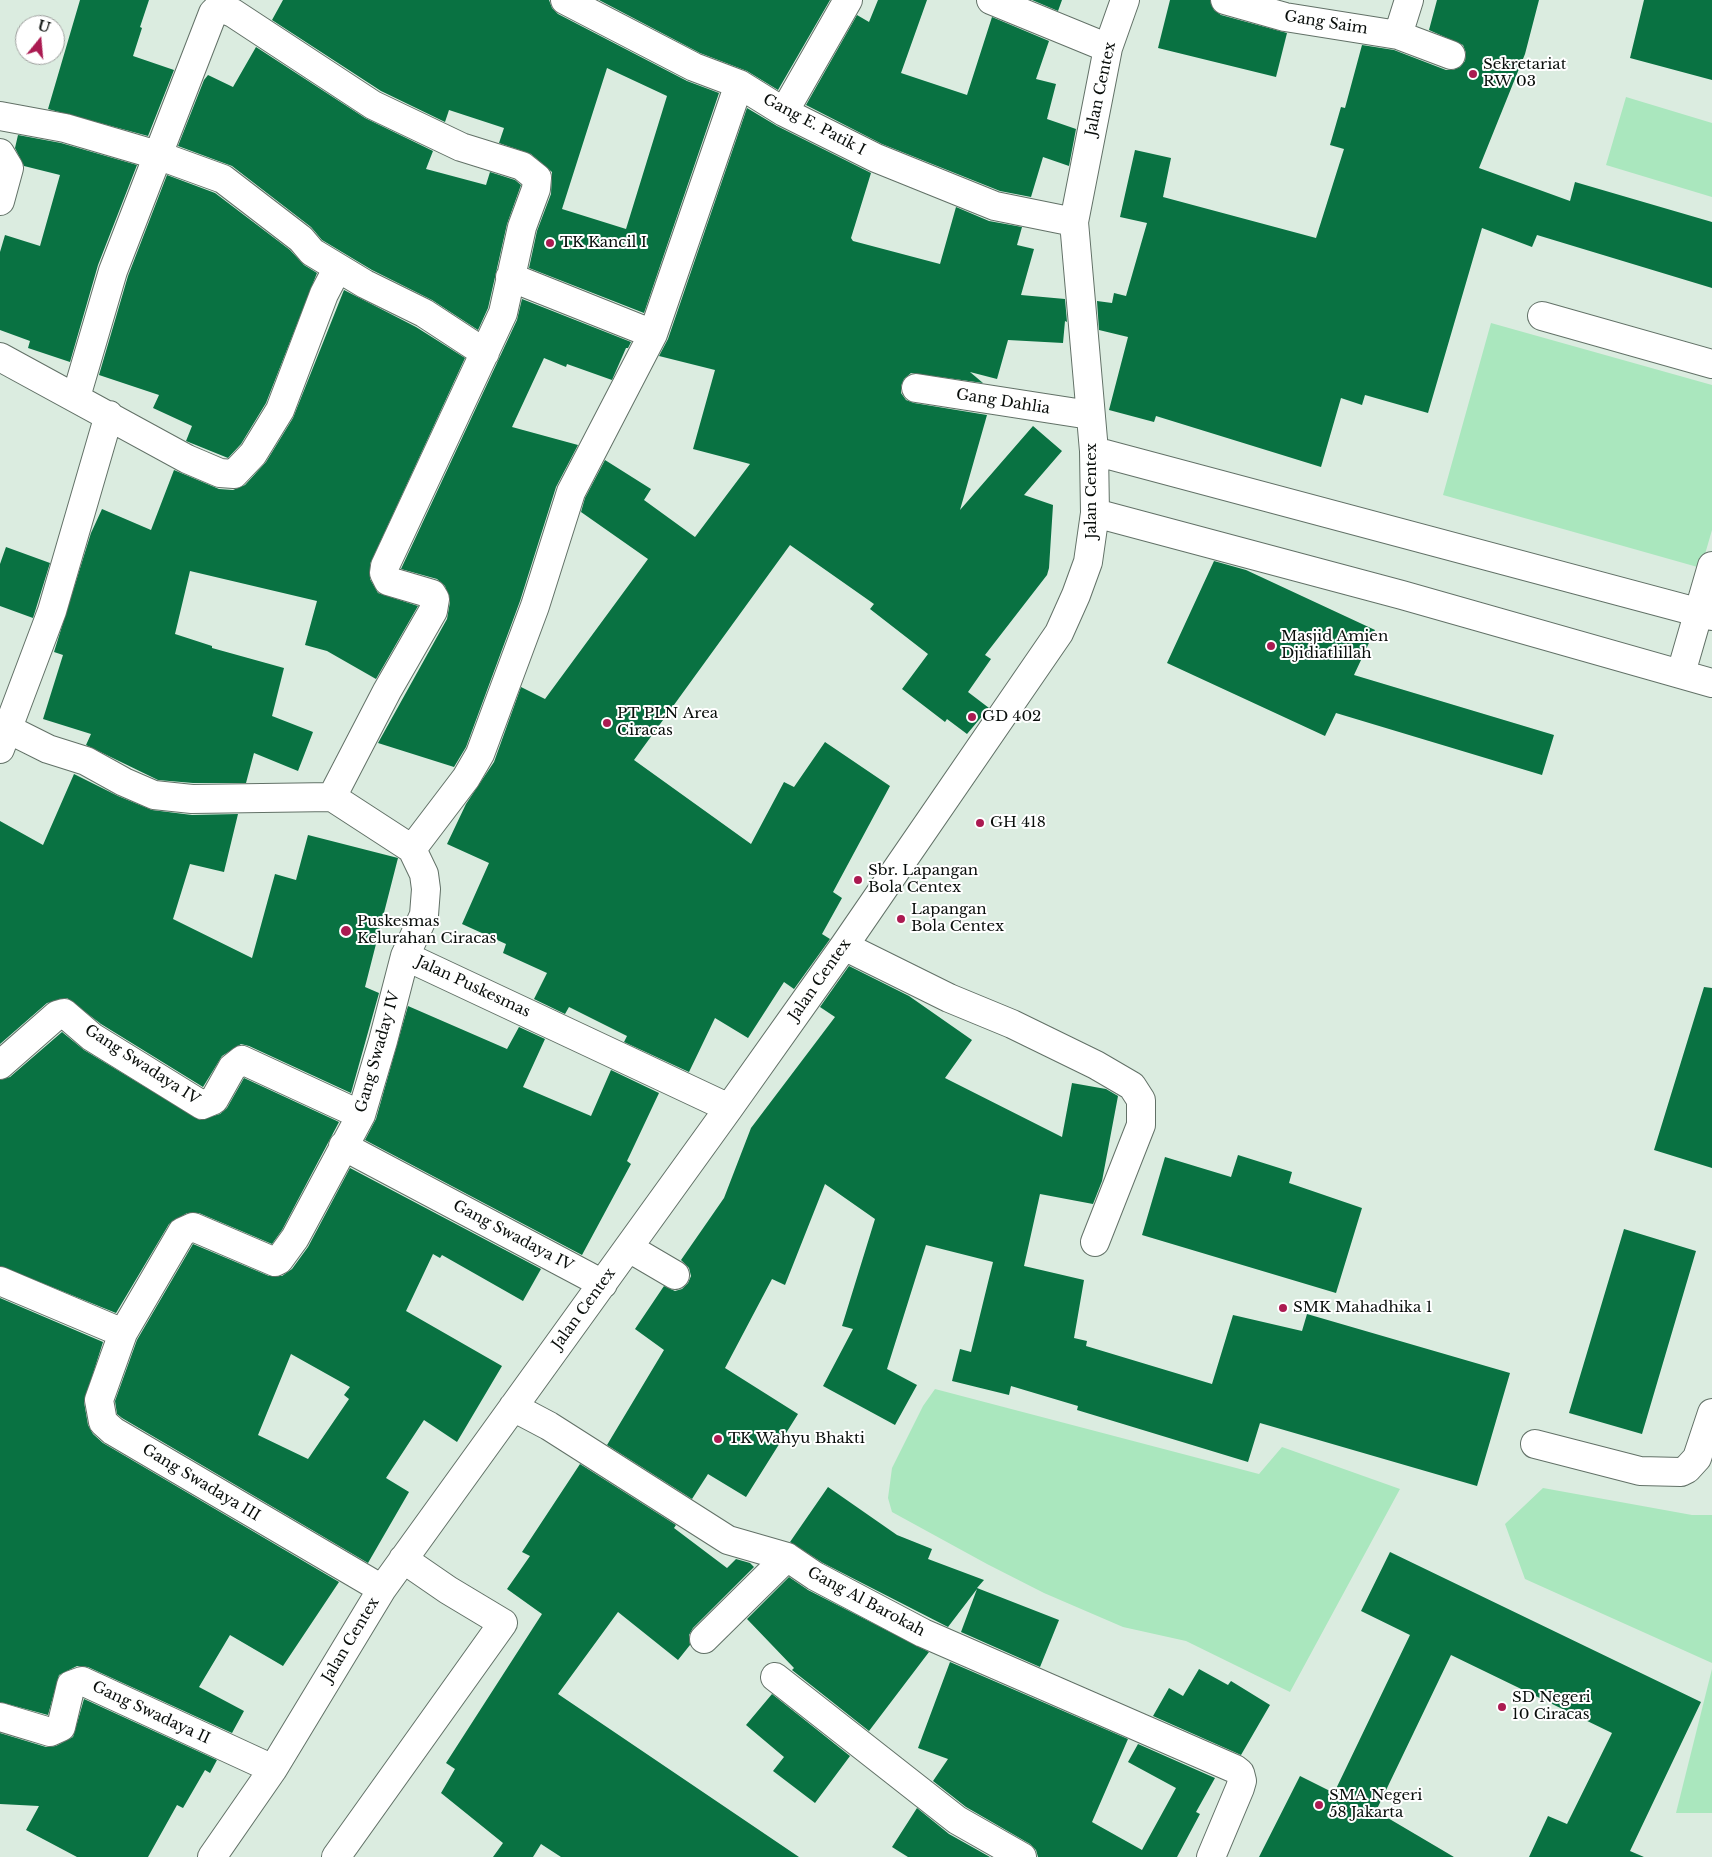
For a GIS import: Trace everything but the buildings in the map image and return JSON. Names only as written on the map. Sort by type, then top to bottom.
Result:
[{"type":"street","name":"Gang E. Patik I","points":[[565,0],[694,67],[739,84],[784,112],[876,158],[995,206],[1074,222]]},
{"type":"street","points":[[784,112],[848,0]]},
{"type":"street","points":[[991,0],[1108,48]]},
{"type":"street","name":"Jalan Centex","points":[[212,1857],[273,1769],[382,1590],[403,1559],[629,1248],[844,946],[1059,632],[1076,595],[1088,562],[1095,513],[1094,451],[1074,222],[1108,48],[1125,0]]},
{"type":"street","name":"Gang Saim","points":[[1225,0],[1286,17],[1398,35],[1451,55]]},
{"type":"street","points":[[1398,35],[1409,0]]},
{"type":"street","points":[[76,397],[112,271],[213,13],[217,9],[227,10],[373,105],[461,147],[522,166],[534,175],[538,183],[522,227],[503,313],[385,566],[384,573],[388,581],[432,594],[435,599],[433,611],[387,690],[332,797]]},
{"type":"street","points":[[109,415],[52,611],[2,735],[86,761],[124,782],[154,795],[192,799],[332,797],[412,849],[466,778],[480,754],[535,606],[571,492],[653,334],[739,84]]},
{"type":"street","points":[[0,122],[65,128],[157,155],[223,179],[301,240],[312,252],[337,269],[424,313],[485,353]]},
{"type":"street","points":[[0,153],[10,168],[0,201]]},
{"type":"street","points":[[0,357],[187,459],[220,474],[234,474],[253,454],[280,410],[324,294],[337,269]]},
{"type":"street","points":[[510,276],[653,334]]},
{"type":"street","points":[[1542,316],[1712,364]]},
{"type":"street","name":"Gang Dahlia","points":[[916,388],[1090,415]]},
{"type":"street","points":[[1094,451],[1705,614]]},
{"type":"street","points":[[1095,513],[1402,595],[1712,683]]},
{"type":"street","points":[[1680,673],[1705,614],[1712,566]]},
{"type":"street","name":"Jalan Puskesmas","points":[[412,849],[424,874],[425,907],[424,916],[405,956],[729,1108]]},
{"type":"street","points":[[844,946],[949,998],[1012,1024],[1096,1065],[1132,1086],[1141,1100],[1141,1125],[1095,1242]]},
{"type":"street","name":"Gang Swaday IV","points":[[343,1146],[361,1115],[405,956]]},
{"type":"street","name":"Gang Swadaya IV","points":[[0,1065],[57,1015],[64,1013],[92,1037],[202,1105],[214,1100],[232,1068],[242,1060],[361,1115]]},
{"type":"street","name":"Gang Swadaya IV","points":[[343,1146],[603,1284]]},
{"type":"street","name":"Gang Swadaya III","points":[[343,1146],[283,1258],[275,1262],[193,1227],[188,1228],[178,1236],[123,1333],[99,1400],[103,1422],[113,1431],[382,1590]]},
{"type":"street","points":[[629,1248],[675,1275]]},
{"type":"street","points":[[0,1281],[123,1333]]},
{"type":"street","name":"Gang Al Barokah","points":[[513,1407],[566,1436],[728,1540],[787,1558],[815,1576],[923,1632],[1235,1768],[1240,1773],[1242,1780],[1240,1788],[1211,1857]]},
{"type":"street","points":[[1535,1444],[1640,1471],[1658,1473],[1680,1472],[1687,1469],[1697,1458],[1712,1413]]},
{"type":"street","points":[[704,1639],[787,1558]]},
{"type":"street","points":[[336,1857],[503,1623],[448,1590],[403,1559]]},
{"type":"street","points":[[775,1677],[957,1820],[1022,1857]]},
{"type":"street","name":"Gang Swadaya II","points":[[0,1717],[50,1732],[61,1727],[71,1685],[82,1681],[273,1769]]},
{"type":"green space","points":[[1626,97],[1712,123],[1712,197],[1606,165]]},
{"type":"green space","points":[[1491,323],[1712,385],[1712,530],[1701,568],[1443,495]]},
{"type":"green space","points":[[935,1389],[1259,1474],[1282,1447],[1400,1489],[1290,1692],[1186,1641],[1123,1627],[1044,1593],[892,1512],[888,1498],[892,1468],[923,1406]]},
{"type":"green space","points":[[1543,1488],[1692,1515],[1712,1515],[1712,1663],[1525,1579],[1505,1524]]},
{"type":"green space","points":[[1712,1669],[1712,1813],[1676,1813]]},
{"type":"place","name":"Sekretariat RW 03","points":[[1473,74]]},
{"type":"place","name":"TK Kancil I","points":[[550,243]]},
{"type":"place","name":"Masjid Amien Djidiatlillah","points":[[1271,646]]},
{"type":"place","name":"GD 402","points":[[972,717]]},
{"type":"place","name":"PT PLN Area Ciracas","points":[[607,723]]},
{"type":"place","name":"GH 418","points":[[980,823]]},
{"type":"place","name":"Sbr. Lapangan Bola Centex","points":[[858,880]]},
{"type":"place","name":"Lapangan Bola Centex","points":[[901,919]]},
{"type":"place","name":"Puskesmas Kelurahan Ciracas","points":[[346,931]]},
{"type":"place","name":"SMK Mahadhika 1","points":[[1283,1308]]},
{"type":"place","name":"TK Wahyu Bhakti","points":[[718,1439]]},
{"type":"place","name":"SD Negeri 10 Ciracas","points":[[1502,1707]]},
{"type":"place","name":"SMA Negeri 58 Jakarta","points":[[1319,1805]]}]
